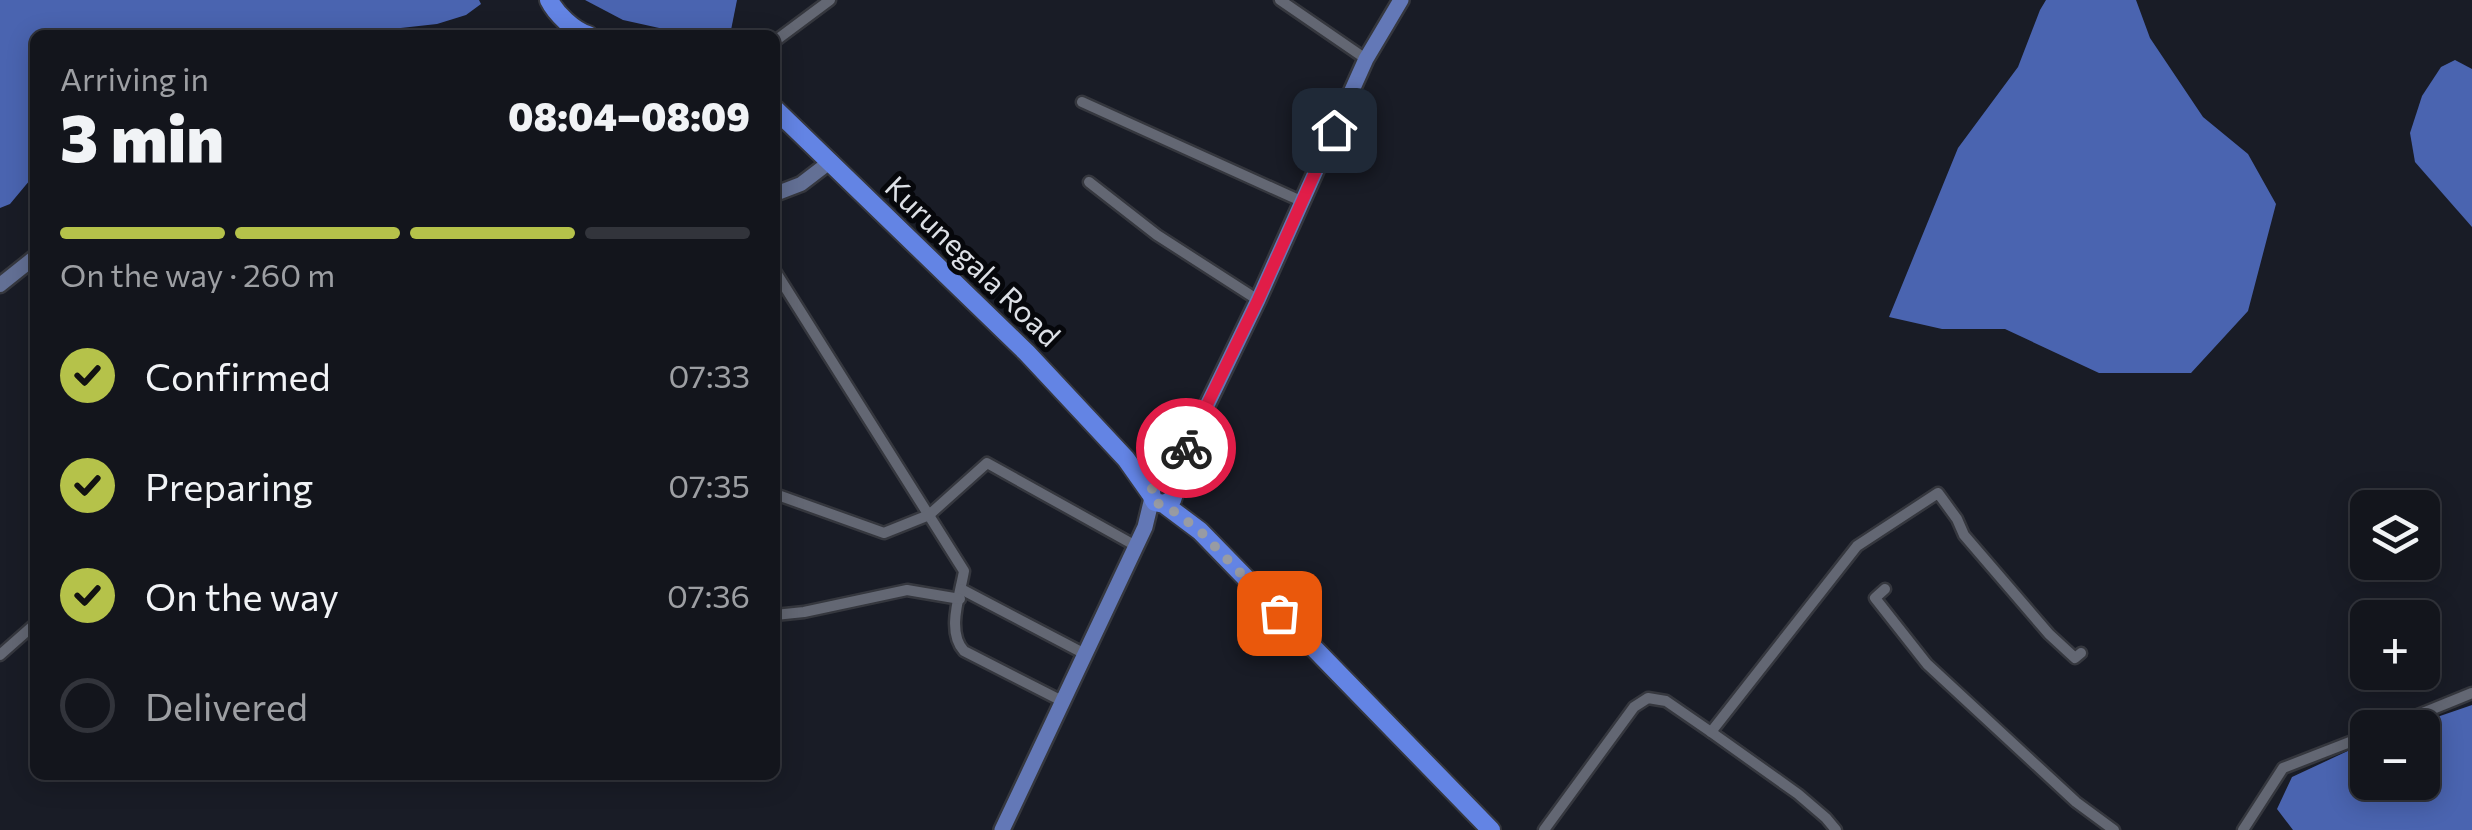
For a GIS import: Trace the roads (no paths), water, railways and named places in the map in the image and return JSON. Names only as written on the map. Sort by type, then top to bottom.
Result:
[{"type":"highway","points":[[549,0],[578,30]]},
{"type":"highway","name":"Kurunegala Road","points":[[780,114],[1027,352],[1126,459],[1163,492],[1490,830]]},
{"type":"main road","points":[[1002,830],[1145,526],[1156,516],[1163,492],[1258,300],[1366,59],[1401,0]]},
{"type":"street","points":[[780,37],[830,0]]},
{"type":"street","points":[[1280,0],[1366,59]]},
{"type":"street","points":[[1082,102],[1301,200]]},
{"type":"street","points":[[780,192],[801,184],[830,162]]},
{"type":"street","points":[[1089,182],[1157,235],[1258,300]]},
{"type":"street","points":[[0,285],[30,261]]},
{"type":"street","points":[[780,279],[964,571],[956,643],[964,651],[1064,702]]},
{"type":"street","points":[[780,496],[884,533],[930,515],[987,462],[1136,546]]},
{"type":"street","points":[[1712,732],[1857,546],[1938,493],[1958,518],[1964,535],[2050,634],[2075,658],[2080,653]]},
{"type":"street","points":[[1885,589],[1875,598],[1927,664],[2076,802],[2114,830]]},
{"type":"street","points":[[780,614],[907,590],[960,594],[1084,654]]},
{"type":"street","points":[[0,655],[30,628]]},
{"type":"street","points":[[2430,710],[2472,693]]},
{"type":"street","points":[[1544,830],[1634,707],[1648,698],[1666,701],[1712,732],[1798,794],[1836,830]]},
{"type":"street","points":[[2244,830],[2283,768],[2350,742]]},
{"type":"water","points":[[0,0],[479,0],[481,4],[466,15],[437,24],[382,30],[30,30],[30,180],[10,204],[0,208]]},
{"type":"water","points":[[585,0],[737,0],[731,30],[668,30],[623,20]]},
{"type":"water","points":[[2046,0],[2136,0],[2150,38],[2203,117],[2248,154],[2276,204],[2248,311],[2191,373],[2099,373],[2005,329],[1942,329],[1889,317],[1958,148],[2018,67]]},
{"type":"water","points":[[2455,60],[2472,69],[2472,227],[2415,162],[2410,133],[2422,96],[2441,67]]},
{"type":"water","points":[[2472,705],[2472,830],[2293,830],[2277,809],[2292,777],[2350,750],[2350,800],[2440,800],[2440,716]]}]
